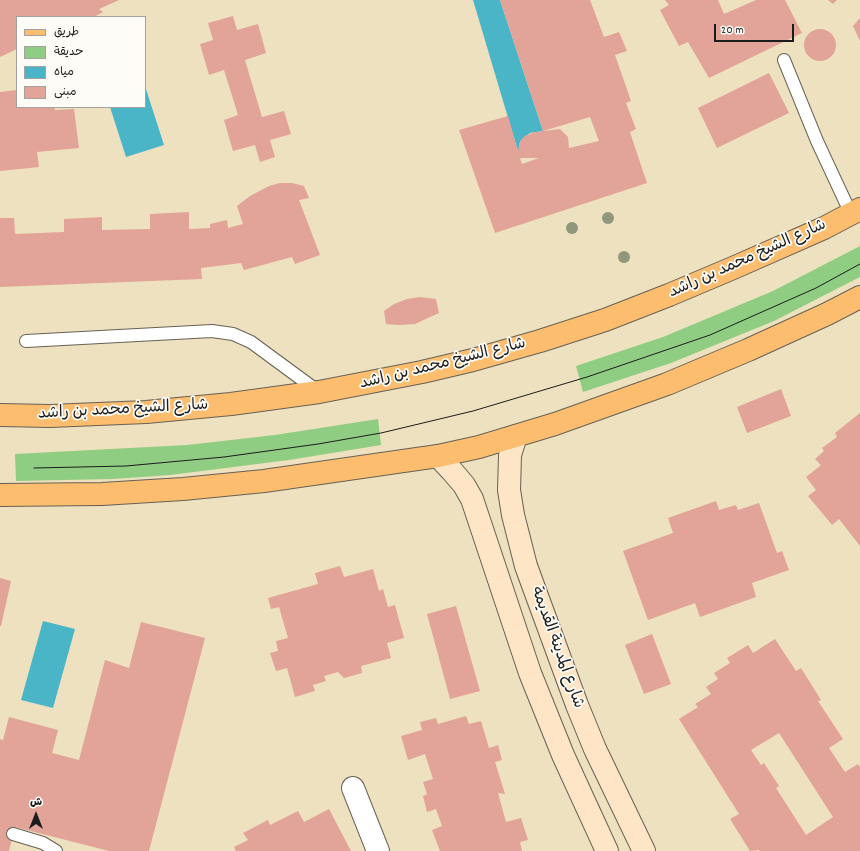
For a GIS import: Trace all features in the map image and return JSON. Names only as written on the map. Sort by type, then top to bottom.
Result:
[{"type":"main road","name":"شارع الشيخ محمد بن راشد","points":[[0,415],[50,416],[146,412],[230,404],[319,392],[422,372],[473,360],[540,341],[605,320],[670,295],[824,228],[855,211]]},
{"type":"main road","points":[[0,495],[102,494],[183,489],[264,481],[438,456],[479,447],[556,424],[667,384],[748,350],[860,297]]},
{"type":"street","name":"شارع المدينة القديمة","points":[[516,436],[510,455],[509,490],[513,515],[526,566],[595,750],[644,851]]},
{"type":"street","name":"شارع المدينة القديمة","points":[[438,456],[464,485],[472,499],[530,673],[563,755],[607,851]]},
{"type":"street","points":[[353,788],[378,851]]},
{"type":"lane","points":[[784,60],[817,141],[855,211]]},
{"type":"lane","points":[[26,340],[212,331],[233,334],[252,342],[319,392]]},
{"type":"lane","points":[[14,834],[43,843],[56,851]]},
{"type":"green space","points":[[860,246],[860,277],[774,321],[671,363],[583,392],[576,366],[663,337],[773,291]]},
{"type":"green space","points":[[378,419],[381,445],[289,460],[170,475],[113,479],[16,481],[15,454],[187,445],[275,435]]},
{"type":"water","points":[[473,0],[500,0],[543,131],[530,133],[521,140],[519,145],[520,158]]},
{"type":"water","points":[[146,89],[164,145],[126,157],[110,108],[146,108]]},
{"type":"water","points":[[43,621],[75,629],[53,708],[21,700]]},
{"type":"building","points":[[0,0],[119,0],[99,9],[103,12],[96,16],[16,16],[16,49],[0,57]]},
{"type":"building","points":[[500,0],[590,0],[604,37],[619,32],[627,51],[615,55],[631,101],[626,103],[636,129],[630,132],[647,183],[495,233],[459,130],[508,116],[518,152],[521,140],[525,136],[535,132],[560,129],[568,137],[569,148],[599,141],[590,117],[543,131]],"holes":[[[520,158],[539,158],[522,164]]]},
{"type":"building","points":[[665,0],[718,0],[724,14],[756,0],[785,0],[802,33],[709,78],[688,42],[679,46],[660,10],[669,5]]},
{"type":"building","points":[[828,0],[837,0],[833,4]]},
{"type":"building","points":[[233,16],[237,30],[258,24],[266,53],[245,60],[262,117],[284,111],[291,134],[270,140],[275,157],[260,162],[255,145],[233,151],[224,120],[238,115],[224,70],[209,75],[200,44],[213,40],[208,23]]},
{"type":"building","points":[[860,18],[860,41],[853,26]]},
{"type":"building","points":[[817,29],[823,29],[833,36],[836,45],[835,51],[829,58],[823,61],[817,61],[807,54],[804,48],[804,42],[811,32]]},
{"type":"building","points":[[769,73],[789,113],[717,148],[698,108]]},
{"type":"building","points":[[16,90],[16,108],[54,108],[55,110],[74,109],[79,148],[37,152],[39,167],[0,171],[0,92]]},
{"type":"building","points":[[280,183],[292,183],[304,186],[309,198],[299,200],[320,255],[295,264],[292,257],[244,270],[241,263],[201,268],[202,279],[0,287],[0,218],[14,218],[15,234],[64,232],[64,219],[102,217],[102,230],[150,229],[150,214],[189,212],[189,229],[210,228],[210,224],[227,220],[228,228],[243,224],[237,206],[250,196],[269,186]]},
{"type":"building","points":[[420,297],[436,299],[439,313],[415,324],[386,324],[384,311],[394,304],[407,299]]},
{"type":"building","points":[[781,389],[791,416],[747,433],[737,407]]},
{"type":"building","points":[[860,413],[860,546],[839,519],[832,525],[808,496],[816,490],[806,477],[821,465],[815,459],[824,451],[822,448],[837,437],[835,433]]},
{"type":"building","points":[[716,501],[719,510],[736,505],[738,510],[759,503],[777,553],[782,551],[789,570],[752,583],[756,597],[700,617],[695,603],[648,620],[623,551],[673,533],[668,518]]},
{"type":"building","points":[[340,566],[344,577],[373,569],[379,591],[383,589],[388,607],[395,605],[404,638],[387,643],[391,658],[361,666],[362,673],[344,678],[338,672],[324,676],[326,681],[313,685],[315,691],[295,697],[287,668],[276,671],[270,653],[278,651],[276,641],[288,638],[279,607],[271,609],[268,598],[318,584],[315,573]]},
{"type":"building","points":[[0,578],[11,581],[1,626],[0,626]]},
{"type":"building","points":[[456,606],[480,691],[450,699],[427,614]]},
{"type":"building","points":[[141,622],[205,638],[149,851],[109,851],[15,827],[9,851],[0,851],[0,739],[3,740],[9,717],[58,730],[52,753],[79,760],[105,660],[129,668]]},
{"type":"building","points":[[652,634],[671,684],[644,694],[625,645]]},
{"type":"building","points":[[775,639],[796,671],[801,668],[821,700],[818,701],[843,739],[829,748],[845,772],[858,764],[860,767],[860,851],[750,851],[730,819],[739,814],[679,719],[698,707],[695,704],[711,694],[706,687],[718,679],[714,673],[730,663],[727,658],[748,645],[753,653]],"holes":[[[779,733],[833,817],[806,835],[776,788],[779,786],[764,763],[761,765],[751,750]]]},
{"type":"building","points":[[466,716],[469,724],[481,721],[489,748],[498,745],[502,760],[495,762],[505,794],[498,793],[506,822],[521,818],[528,840],[520,842],[522,851],[440,851],[432,830],[442,826],[436,809],[427,812],[423,796],[427,794],[423,782],[433,779],[425,754],[408,760],[401,736],[422,730],[420,722],[436,718],[438,724]]},
{"type":"building","points":[[329,809],[351,851],[236,851],[234,847],[248,840],[243,833],[268,820],[270,825],[298,811],[304,822]]},
{"type":"tram line","points":[[34,468],[126,466],[224,457],[318,444],[381,433],[473,411],[587,377],[710,335],[816,288],[860,264]]}]
